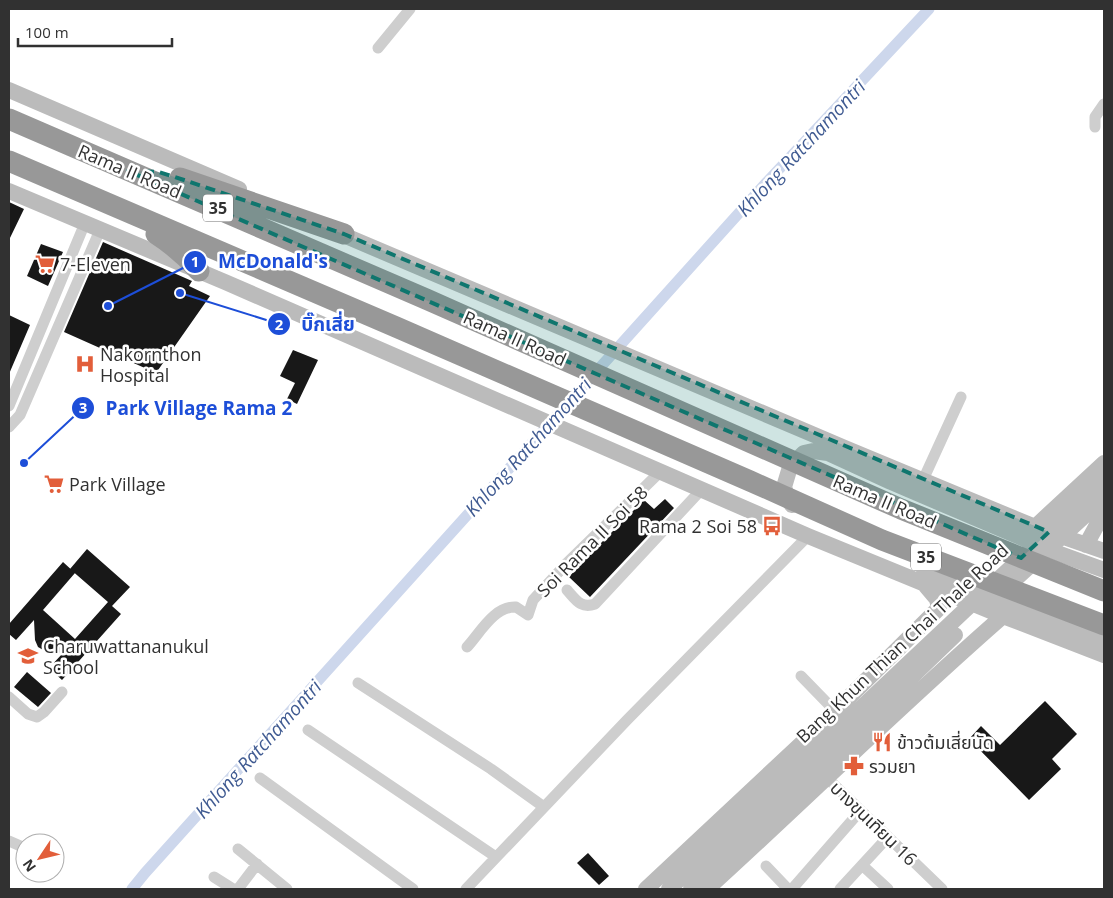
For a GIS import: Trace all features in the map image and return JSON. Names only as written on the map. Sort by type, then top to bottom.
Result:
[{"type":"highway","name":"Rama II Road","points":[[9,119],[426,299],[901,509],[1104,591]]},
{"type":"highway","points":[[9,125],[382,286]]},
{"type":"highway","points":[[9,148],[373,305]]},
{"type":"highway","name":"Rama II Road","points":[[9,161],[396,327],[882,540],[1104,625]]},
{"type":"highway","points":[[128,170],[159,172],[344,234]]},
{"type":"highway","points":[[121,208],[170,242],[199,271]]},
{"type":"main road","name":"Rama II Road","points":[[9,90],[556,326],[1036,527],[1104,551]]},
{"type":"main road","name":"35","points":[[9,191],[491,397],[808,536],[1104,655]]},
{"type":"main road","points":[[1104,570],[1060,554],[828,453],[813,451],[804,453],[790,467],[785,479],[784,487],[788,499],[794,508],[803,515],[1104,641]]},
{"type":"main road","points":[[1036,527],[1104,463]]},
{"type":"main road","name":"Bang Khun Thian Chai Thale Road","points":[[733,839],[965,610],[1104,482]]},
{"type":"main road","name":"Bang Khun Thian Chai Thale Road","points":[[733,839],[1104,498]]},
{"type":"main road","points":[[1086,545],[1098,523],[1104,517]]},
{"type":"main road","points":[[646,889],[835,711],[939,608],[937,599],[924,584]]},
{"type":"main road","points":[[707,889],[943,668],[1003,616]]},
{"type":"main road","points":[[907,639],[943,668]]},
{"type":"main road","points":[[669,889],[733,839]]},
{"type":"main road","points":[[691,889],[733,839]]},
{"type":"street","points":[[378,48],[406,13],[393,9]]},
{"type":"street","points":[[1095,127],[1095,117],[1104,104]]},
{"type":"street","points":[[9,406],[85,223]]},
{"type":"street","points":[[9,427],[14,412],[100,230]]},
{"type":"street","points":[[923,480],[961,397]]},
{"type":"street","name":"Soi Rama II Soi 58","points":[[467,647],[496,614],[503,609],[516,607],[528,615],[533,600],[603,527],[661,472]]},
{"type":"street","points":[[567,590],[582,606],[596,604],[702,489]]},
{"type":"street","points":[[466,889],[808,536]]},
{"type":"street","points":[[801,676],[835,711]]},
{"type":"street","points":[[358,683],[491,769],[544,807]]},
{"type":"street","points":[[9,697],[28,714],[37,717],[62,692]]},
{"type":"street","points":[[308,730],[496,858]]},
{"type":"street","points":[[260,778],[413,889]]},
{"type":"street","name":"บางขุนเทียน 16","points":[[827,778],[887,838],[942,889]]},
{"type":"street","points":[[792,889],[855,817]]},
{"type":"street","points":[[840,889],[887,838]]},
{"type":"street","points":[[238,849],[286,889]]},
{"type":"street","points":[[238,889],[257,864]]},
{"type":"street","points":[[862,865],[888,889]]},
{"type":"street","points":[[766,866],[788,889]]},
{"type":"street","points":[[214,877],[233,889]]},
{"type":"highlighted area","points":[[128,171],[159,172],[344,234],[1049,532],[1021,558]]},
{"type":"building","points":[[9,202],[24,209],[9,240]]},
{"type":"building","points":[[103,242],[192,281],[189,286],[210,296],[156,373],[64,332]]},
{"type":"building","name":"7-Eleven","points":[[41,244],[63,252],[48,286],[27,276]]},
{"type":"building","points":[[9,315],[30,325],[9,374]]},
{"type":"building","points":[[293,350],[318,360],[297,404],[287,399],[295,383],[280,376]]},
{"type":"building","points":[[665,499],[674,508],[590,597],[569,577],[644,500],[654,509]]},
{"type":"building","points":[[87,549],[130,587],[112,606],[121,614],[62,680],[49,668],[63,653],[45,651],[38,647],[35,640],[34,620],[16,640],[9,634],[9,624],[63,562],[70,569]],"holes":[[[75,573],[108,602],[75,639],[43,610]]]},
{"type":"building","points":[[27,672],[51,693],[38,707],[14,687]]},
{"type":"building","points":[[1045,701],[1077,734],[1052,759],[1061,769],[1029,800],[969,739],[981,726],[1000,745]]},
{"type":"building","points":[[588,853],[609,876],[599,885],[577,863]]},
{"type":"waterway","name":"Khlong Ratchamontri","points":[[132,889],[766,183],[929,9]]},
{"type":"place","name":"7-Eleven","points":[[45,264]]},
{"type":"place","name":"บิ๊กเสี่ย","points":[[180,293]]},
{"type":"place","name":"McDonald's","points":[[108,306]]},
{"type":"place","name":"Nakornthon Hospital","points":[[85,364]]},
{"type":"place","name":"Park Village Rama 2","points":[[24,463]]},
{"type":"place","name":"Park Village","points":[[54,484]]},
{"type":"place","name":"Rama 2 Soi 58","points":[[772,526]]},
{"type":"place","name":"Charuwattananukul School","points":[[28,656]]},
{"type":"place","name":"ข้าวต้มเสี่ยนัด","points":[[882,742]]},
{"type":"place","name":"รวมยา","points":[[854,766]]}]
